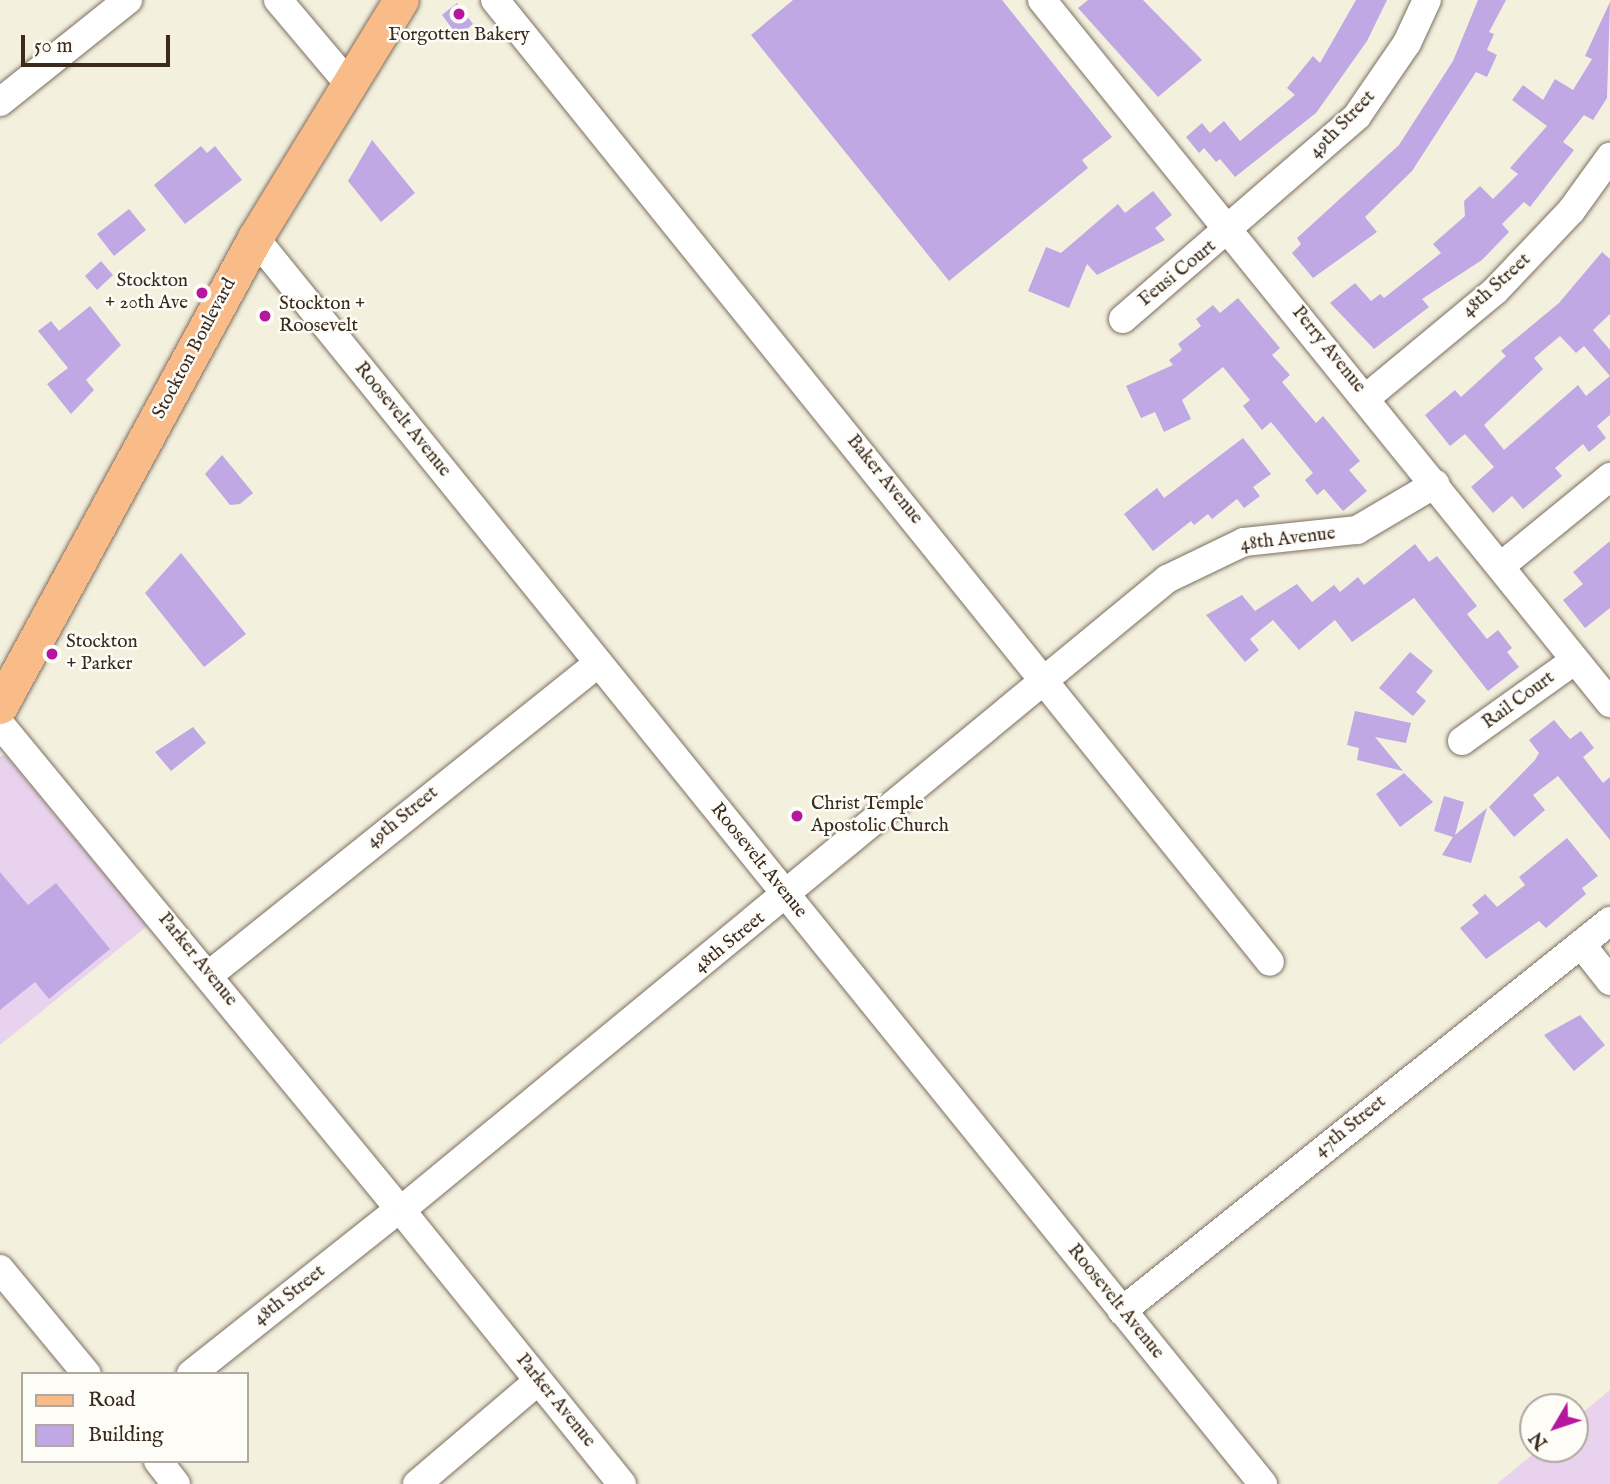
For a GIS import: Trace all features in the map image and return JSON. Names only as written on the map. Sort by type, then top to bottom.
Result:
[{"type":"main road","name":"Stockton Boulevard","points":[[0,706],[255,238],[401,0]]},
{"type":"street","points":[[0,102],[128,0]]},
{"type":"street","points":[[278,0],[349,84]]},
{"type":"street","name":"Baker Avenue","points":[[495,0],[1047,681],[1270,962]]},
{"type":"street","name":"Perry Avenue","points":[[1042,0],[1231,228],[1610,704]]},
{"type":"street","name":"49th Street","points":[[1231,228],[1357,116],[1407,43],[1427,0]]},
{"type":"street","name":"48th Street","points":[[1366,398],[1495,291],[1571,211],[1610,157]]},
{"type":"street","name":"Feusi Court","points":[[1123,318],[1231,228]]},
{"type":"street","name":"Roosevelt Avenue","points":[[255,238],[1263,1484]]},
{"type":"street","points":[[1501,566],[1610,477]]},
{"type":"street","name":"48th Avenue","points":[[1047,681],[1191,563],[1244,542],[1357,530],[1435,484]]},
{"type":"street","name":"Rail Court","points":[[1462,741],[1575,660]]},
{"type":"street","name":"49th Street","points":[[209,975],[598,663]]},
{"type":"street","name":"48th Street","points":[[194,1372],[400,1210],[787,897],[1047,681]]},
{"type":"street","name":"Parker Avenue","points":[[0,724],[209,975],[622,1484]]},
{"type":"street","name":"47th Street","points":[[1122,1311],[1610,920]]},
{"type":"street","points":[[1581,944],[1610,981]]},
{"type":"street","points":[[0,1269],[85,1372]]},
{"type":"street","points":[[417,1484],[538,1381]]},
{"type":"street","points":[[160,1463],[176,1484]]},
{"type":"shaded area","points":[[5,755],[147,926],[0,1045],[0,756]]},
{"type":"shaded area","points":[[1610,1390],[1610,1484],[1497,1484],[1522,1463],[1589,1463],[1589,1407]]},
{"type":"building","points":[[793,0],[1002,0],[1112,137],[1082,160],[1088,168],[949,281],[751,35]]},
{"type":"building","points":[[1088,0],[1143,0],[1202,60],[1158,97],[1078,8]]},
{"type":"building","points":[[1356,0],[1387,0],[1367,41],[1316,113],[1235,177],[1220,159],[1216,162],[1204,148],[1199,153],[1186,137],[1202,123],[1210,133],[1224,121],[1240,141],[1295,95],[1287,88],[1313,56],[1320,63]]},
{"type":"building","points":[[1478,0],[1506,0],[1489,32],[1494,34],[1487,50],[1497,55],[1487,77],[1476,72],[1412,171],[1365,217],[1377,232],[1313,278],[1292,253],[1301,244],[1297,238],[1399,145],[1453,61]]},
{"type":"building","points":[[1610,2],[1607,98],[1593,120],[1584,115],[1563,142],[1574,150],[1530,207],[1524,202],[1502,224],[1509,232],[1482,260],[1422,299],[1429,307],[1374,349],[1330,303],[1355,283],[1371,301],[1380,294],[1384,298],[1441,253],[1433,244],[1465,216],[1464,201],[1480,186],[1493,199],[1518,174],[1510,168],[1547,126],[1512,100],[1523,85],[1543,100],[1555,79],[1573,90],[1592,59],[1585,56]]},
{"type":"building","points":[[457,3],[473,24],[458,36],[442,15]]},
{"type":"building","points":[[372,140],[415,193],[381,222],[348,181]]},
{"type":"building","points":[[201,146],[207,153],[215,146],[242,180],[185,224],[154,185]]},
{"type":"building","points":[[1153,191],[1172,215],[1155,228],[1165,240],[1097,275],[1087,264],[1069,308],[1028,291],[1046,247],[1061,253],[1118,204],[1125,213]]},
{"type":"building","points":[[129,209],[146,230],[114,256],[97,234]]},
{"type":"building","points":[[1602,252],[1610,259],[1610,314],[1593,330],[1610,350],[1610,376],[1610,415],[1597,426],[1606,438],[1589,452],[1583,444],[1555,468],[1562,476],[1523,509],[1512,496],[1493,513],[1471,487],[1494,467],[1465,434],[1450,446],[1425,415],[1455,390],[1461,397],[1506,356],[1501,351],[1559,303]],"holes":[[[1560,336],[1576,353],[1584,346],[1610,376],[1586,396],[1578,385],[1504,450],[1484,425],[1543,369],[1534,358]]]},
{"type":"building","points":[[101,261],[113,275],[97,290],[85,276]]},
{"type":"building","points":[[1238,298],[1280,348],[1272,355],[1290,375],[1282,382],[1316,423],[1323,416],[1360,461],[1349,470],[1367,491],[1343,511],[1324,489],[1317,495],[1305,480],[1313,473],[1271,422],[1262,430],[1243,406],[1250,400],[1223,367],[1182,400],[1191,419],[1164,432],[1155,412],[1141,418],[1126,386],[1173,365],[1169,360],[1182,350],[1178,344],[1201,326],[1196,319],[1213,305],[1220,313]]},
{"type":"building","points":[[90,306],[121,345],[86,380],[94,390],[71,414],[47,384],[68,368],[38,331],[51,321],[59,331]]},
{"type":"building","points":[[1243,438],[1271,474],[1253,487],[1260,496],[1244,508],[1237,499],[1212,519],[1208,514],[1194,525],[1191,521],[1153,551],[1124,514],[1157,488],[1164,498]]},
{"type":"building","points":[[222,455],[253,493],[240,504],[230,505],[205,474]]},
{"type":"building","points":[[1610,541],[1610,608],[1585,628],[1563,600],[1583,584],[1573,572]]},
{"type":"building","points":[[1415,544],[1429,562],[1437,556],[1477,606],[1467,614],[1487,639],[1498,630],[1512,648],[1507,652],[1519,667],[1488,691],[1414,598],[1352,642],[1335,620],[1299,650],[1273,620],[1250,639],[1259,650],[1245,662],[1206,615],[1242,595],[1255,611],[1297,584],[1312,602],[1334,585],[1340,592],[1358,577],[1364,585]]},
{"type":"building","points":[[181,553],[246,634],[204,667],[145,593]]},
{"type":"building","points":[[1410,652],[1433,671],[1416,692],[1426,701],[1413,716],[1379,688]]},
{"type":"building","points":[[1355,711],[1411,723],[1406,743],[1375,737],[1403,771],[1357,760],[1359,748],[1347,745]]},
{"type":"building","points":[[1554,720],[1570,739],[1581,731],[1594,748],[1583,757],[1603,783],[1610,777],[1610,840],[1558,776],[1533,795],[1545,810],[1514,837],[1489,807],[1535,760],[1539,753],[1529,740]]},
{"type":"building","points":[[193,727],[206,743],[171,771],[155,752]]},
{"type":"building","points":[[1404,773],[1433,802],[1400,827],[1376,794]]},
{"type":"building","points":[[1444,796],[1464,802],[1455,835],[1487,808],[1471,863],[1442,855],[1453,837],[1434,831]]},
{"type":"building","points":[[1567,838],[1598,876],[1582,888],[1586,894],[1546,928],[1539,921],[1486,959],[1460,928],[1479,913],[1472,905],[1485,894],[1497,907],[1525,885],[1519,877]]},
{"type":"building","points":[[0,872],[28,905],[56,883],[110,949],[49,999],[35,982],[0,1010]]},
{"type":"building","points":[[1580,1015],[1605,1045],[1574,1071],[1544,1035]]},
{"type":"place","name":"Forgotten Bakery","points":[[459,14]]},
{"type":"place","name":"Stockton + 20th Ave","points":[[202,293]]},
{"type":"place","name":"Stockton + Roosevelt","points":[[265,316]]},
{"type":"place","name":"Stockton + Parker","points":[[52,654]]},
{"type":"place","name":"Christ Temple Apostolic Church","points":[[797,816]]}]
